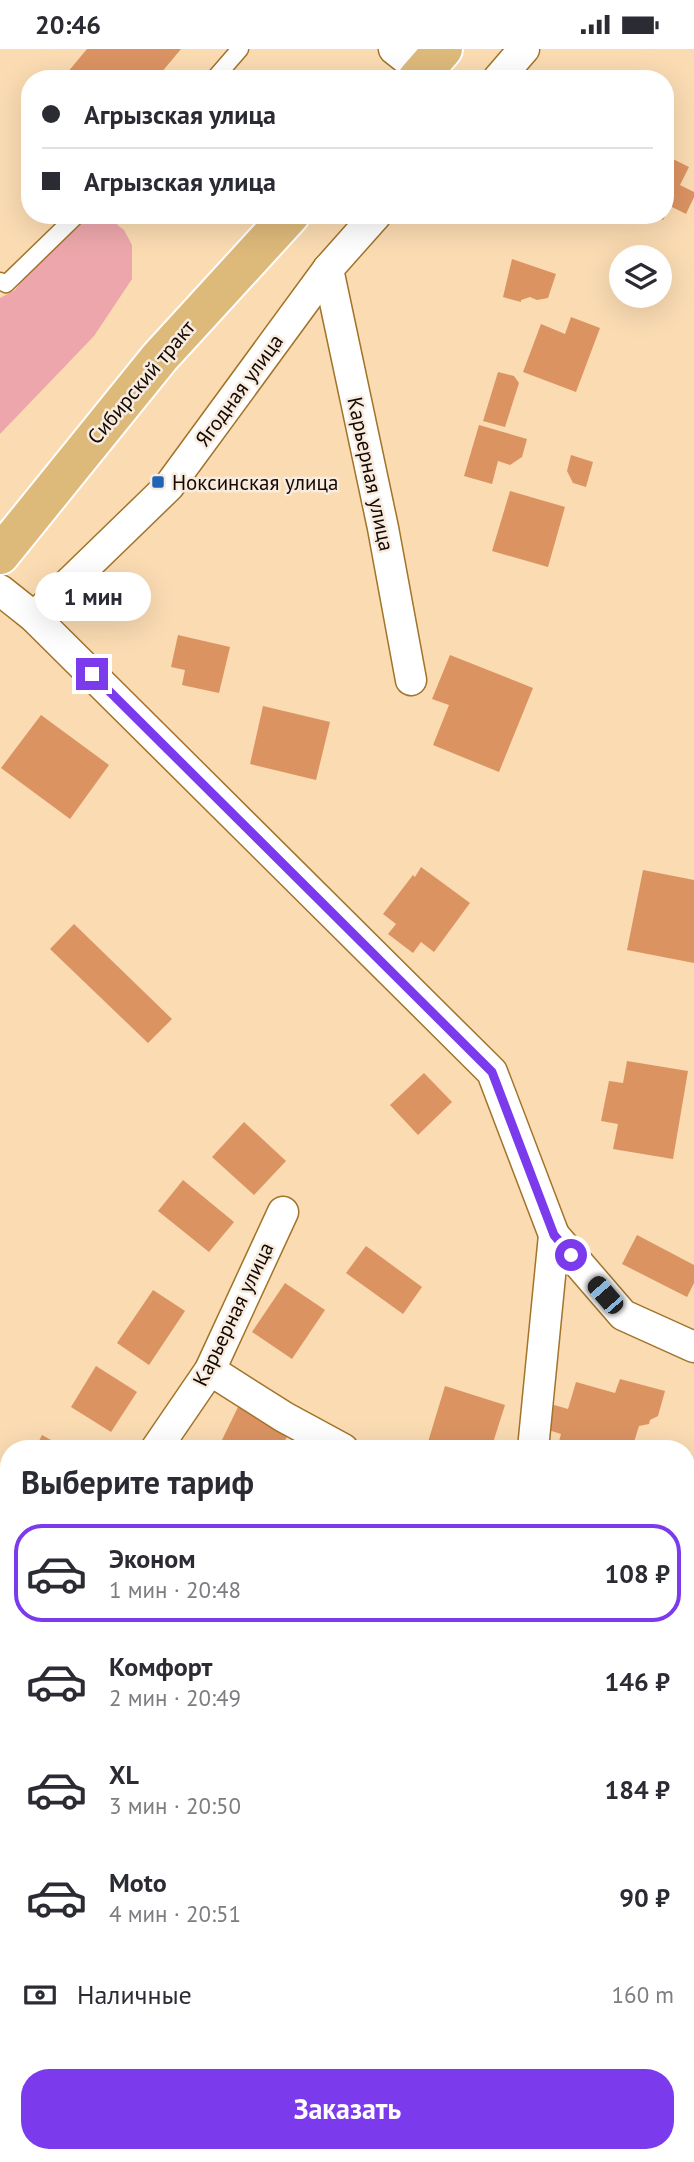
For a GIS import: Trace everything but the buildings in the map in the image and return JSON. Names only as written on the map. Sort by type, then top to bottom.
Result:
[{"type":"main road","name":"Сибирский тракт","points":[[0,555],[160,357],[282,224]]},
{"type":"street","points":[[506,70],[524,49]]},
{"type":"street","name":"Ягодная улица","points":[[34,617],[169,487],[328,269],[368,224]]},
{"type":"street","name":"Карьерная улица","points":[[328,269],[383,528],[411,680]]},
{"type":"street","points":[[0,590],[34,617],[492,1072],[554,1235],[622,1315],[694,1347]]},
{"type":"street","name":"Карьерная улица","points":[[162,1440],[211,1370],[283,1212]]},
{"type":"street","points":[[534,1440],[554,1235]]},
{"type":"street","points":[[211,1370],[284,1417],[327,1440]]},
{"type":"lane","points":[[222,70],[240,49]]},
{"type":"lane","points":[[0,281],[6,283],[68,224]]},
{"type":"shaded area","points":[[116,224],[124,230],[132,245],[132,279],[94,336],[0,434],[0,298],[15,290],[63,226]]},
{"type":"place","name":"Ноксинская улица","points":[[158,482]]},
{"type":"route","points":[[92,674],[492,1072],[554,1235],[571,1255]]}]
